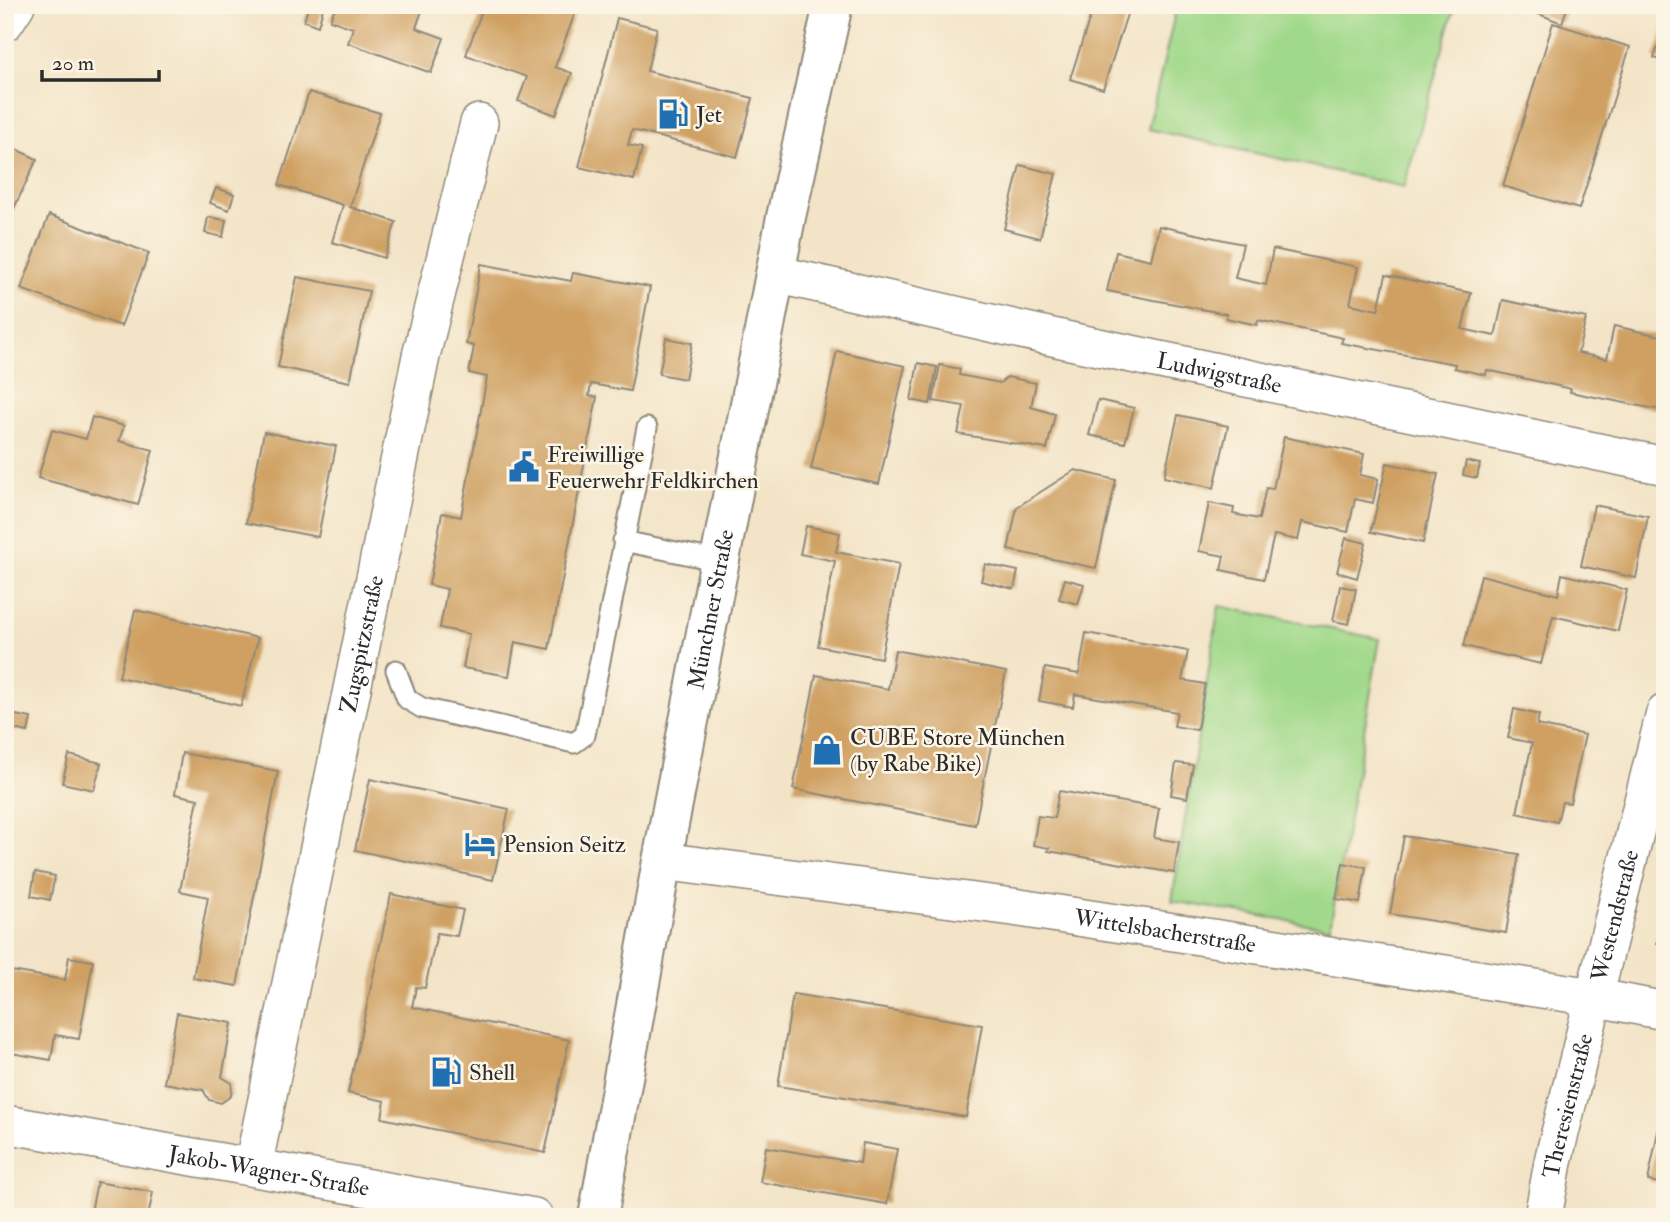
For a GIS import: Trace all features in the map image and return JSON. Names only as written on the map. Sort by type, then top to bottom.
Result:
[{"type":"street","points":[[5,22],[16,5]]},
{"type":"street","name":"Münchner Straße","points":[[598,1217],[662,861],[775,274],[816,71],[833,5]]},
{"type":"street","name":"Zugspitzstraße","points":[[253,1167],[421,356],[479,123]]},
{"type":"street","name":"Ludwigstraße","points":[[775,274],[1079,343],[1665,466]]},
{"type":"street","name":"Westendstraße","points":[[1593,997],[1665,713]]},
{"type":"street","name":"Wittelsbacherstraße","points":[[662,861],[1013,907],[1593,997],[1665,1012]]},
{"type":"street","name":"Theresienstraße","points":[[1543,1217],[1593,997]]},
{"type":"street","name":"Jakob-Wagner-Straße","points":[[5,1124],[534,1217]]},
{"type":"lane","points":[[396,670],[407,699],[422,708],[573,743],[585,735],[647,428]]},
{"type":"lane","points":[[623,541],[720,561]]},
{"type":"green space","points":[[1177,5],[1455,5],[1404,187],[1148,129]]},
{"type":"green space","points":[[1219,606],[1380,639],[1330,928],[1172,901]]},
{"type":"building","points":[[309,5],[324,5],[318,26],[304,21]]},
{"type":"building","points":[[336,5],[424,5],[416,28],[444,38],[431,73],[348,43],[353,28],[330,20]]},
{"type":"building","points":[[484,5],[578,5],[555,67],[572,73],[556,115],[518,101],[527,77],[466,55]]},
{"type":"building","points":[[1094,5],[1130,5],[1103,89],[1070,79]]},
{"type":"building","points":[[1515,5],[1568,5],[1562,23]]},
{"type":"building","points":[[617,18],[657,28],[647,71],[753,98],[737,157],[632,130],[628,145],[642,148],[634,180],[579,167]]},
{"type":"building","points":[[1553,23],[1630,47],[1579,209],[1503,186]]},
{"type":"building","points":[[1665,29],[1665,61],[1654,58]]},
{"type":"building","points":[[309,92],[380,113],[350,207],[396,222],[384,258],[332,242],[343,205],[279,185]]},
{"type":"building","points":[[5,144],[37,159],[10,217],[5,214]]},
{"type":"building","points":[[1020,165],[1056,174],[1040,238],[1004,229]]},
{"type":"building","points":[[216,188],[234,194],[229,210],[210,203]]},
{"type":"building","points":[[49,215],[149,253],[121,326],[21,289]]},
{"type":"building","points":[[208,217],[226,220],[223,237],[205,233]]},
{"type":"building","points":[[1159,226],[1243,244],[1235,278],[1266,285],[1273,249],[1358,267],[1350,304],[1378,310],[1386,275],[1471,293],[1462,329],[1495,336],[1503,300],[1586,318],[1578,353],[1607,359],[1614,326],[1665,337],[1665,411],[1570,392],[1571,389],[1487,370],[1486,375],[1454,368],[1455,364],[1341,343],[1343,338],[1258,320],[1257,325],[1226,318],[1227,314],[1107,291],[1116,252],[1151,260]]},
{"type":"building","points":[[481,264],[571,281],[573,273],[650,287],[630,391],[591,384],[589,396],[597,397],[549,649],[515,642],[509,676],[463,668],[469,634],[440,628],[447,589],[429,585],[442,513],[461,517],[487,377],[469,373],[474,346],[466,344]]},
{"type":"building","points":[[297,277],[369,291],[350,382],[278,367]]},
{"type":"building","points":[[666,338],[692,343],[685,379],[659,374]]},
{"type":"building","points":[[837,351],[905,366],[879,484],[811,469]]},
{"type":"building","points":[[918,363],[937,367],[930,404],[911,400]]},
{"type":"building","points":[[940,365],[960,369],[959,375],[1000,383],[1007,377],[1036,383],[1031,407],[1055,414],[1047,449],[958,434],[964,406],[933,401]]},
{"type":"building","points":[[1098,400],[1134,408],[1125,443],[1089,435]]},
{"type":"building","points":[[1178,415],[1228,426],[1214,488],[1164,477]]},
{"type":"building","points":[[92,417],[124,426],[119,441],[153,450],[138,505],[38,478],[52,430],[86,439]]},
{"type":"building","points":[[264,432],[336,446],[318,537],[246,523]]},
{"type":"building","points":[[1284,437],[1364,454],[1360,475],[1378,479],[1373,503],[1355,499],[1348,532],[1302,522],[1298,540],[1274,535],[1264,579],[1221,570],[1224,556],[1199,551],[1209,503],[1234,508],[1233,514],[1259,519],[1266,488],[1273,489]]},
{"type":"building","points":[[1466,461],[1480,464],[1477,478],[1463,475]]},
{"type":"building","points":[[1387,463],[1438,474],[1423,543],[1371,532]]},
{"type":"building","points":[[1075,470],[1116,480],[1096,568],[1008,550],[1017,507]]},
{"type":"building","points":[[1594,505],[1648,516],[1636,578],[1581,566]]},
{"type":"building","points":[[806,526],[840,533],[836,552],[899,564],[881,658],[818,646],[835,561],[800,554]]},
{"type":"building","points":[[1346,538],[1366,543],[1357,578],[1337,572]]},
{"type":"building","points":[[985,564],[1018,571],[1014,589],[981,581]]},
{"type":"building","points":[[1562,574],[1627,590],[1618,631],[1553,616],[1541,664],[1464,646],[1481,575],[1558,595]]},
{"type":"building","points":[[1065,579],[1084,584],[1078,604],[1059,599]]},
{"type":"building","points":[[1340,586],[1356,589],[1349,624],[1333,621]]},
{"type":"building","points":[[135,610],[258,638],[241,706],[119,677]]},
{"type":"building","points":[[1086,633],[1188,651],[1182,680],[1205,684],[1197,730],[1174,726],[1177,712],[1075,694],[1073,707],[1039,701],[1045,668],[1079,674]]},
{"type":"building","points":[[895,650],[1006,672],[975,825],[793,789],[816,675],[888,689]]},
{"type":"building","points":[[1514,709],[1539,715],[1537,725],[1585,735],[1570,803],[1562,802],[1557,822],[1517,813],[1532,743],[1508,738]]},
{"type":"building","points":[[5,713],[31,718],[28,732],[8,728],[5,734]]},
{"type":"building","points":[[182,753],[278,771],[237,986],[193,978],[208,897],[180,891],[198,799],[175,794]]},
{"type":"building","points":[[69,755],[101,763],[94,790],[62,783]]},
{"type":"building","points":[[1176,763],[1193,765],[1187,798],[1171,795]]},
{"type":"building","points":[[370,779],[509,809],[493,880],[355,850]]},
{"type":"building","points":[[1059,791],[1159,808],[1154,838],[1179,842],[1174,873],[1048,851],[1049,848],[1033,845],[1038,816],[1054,818]]},
{"type":"building","points":[[1404,836],[1519,854],[1506,933],[1390,914]]},
{"type":"building","points":[[1343,863],[1366,867],[1360,903],[1336,899]]},
{"type":"building","points":[[35,872],[55,876],[50,900],[31,896]]},
{"type":"building","points":[[391,894],[463,910],[457,936],[437,933],[425,988],[416,987],[412,1007],[569,1040],[545,1153],[382,1118],[385,1101],[348,1093]]},
{"type":"building","points":[[1665,910],[1665,944],[1657,943]]},
{"type":"building","points":[[69,957],[93,961],[79,1039],[55,1035],[51,1060],[5,1052],[5,970],[65,980]]},
{"type":"building","points":[[793,994],[982,1025],[966,1117],[778,1086]]},
{"type":"building","points":[[177,1013],[232,1023],[222,1077],[232,1083],[231,1096],[221,1103],[209,1100],[203,1090],[164,1083]]},
{"type":"building","points":[[1665,1102],[1665,1184],[1648,1181]]},
{"type":"building","points":[[863,1143],[897,1149],[887,1204],[760,1182],[766,1147],[860,1163]]},
{"type":"building","points":[[97,1182],[153,1192],[148,1217],[90,1217]]},
{"type":"place","name":"Jet","points":[[673,114]]},
{"type":"place","name":"Freiwillige Feuerwehr Feldkirchen","points":[[524,467]]},
{"type":"place","name":"CUBE Store München (by Rabe Bike)","points":[[827,750]]},
{"type":"place","name":"Pension Seitz","points":[[480,844]]},
{"type":"place","name":"Shell","points":[[446,1072]]}]
